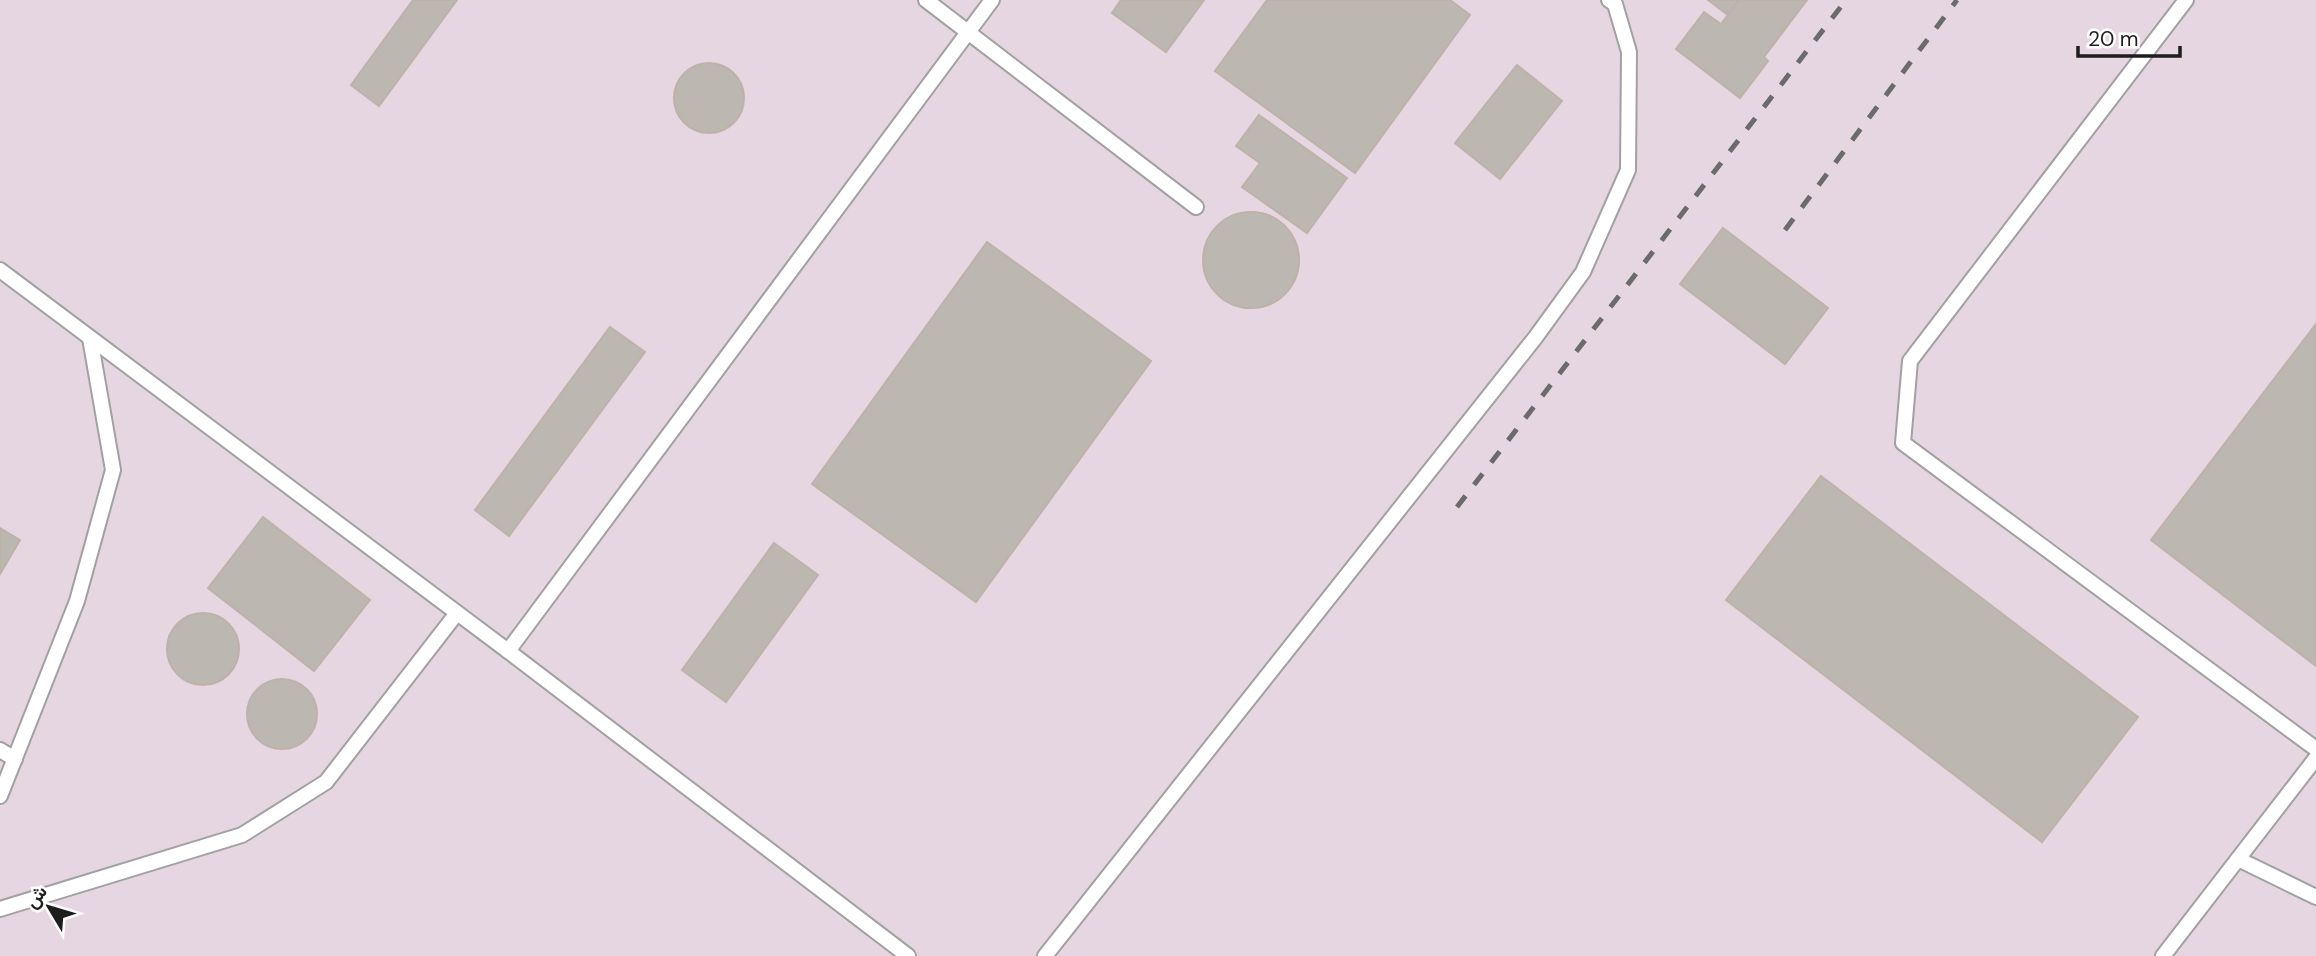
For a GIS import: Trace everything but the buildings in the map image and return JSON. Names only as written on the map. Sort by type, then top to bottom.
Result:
[{"type":"lane","points":[[926,0],[1196,207]]},
{"type":"lane","points":[[508,651],[992,0]]},
{"type":"lane","points":[[2186,0],[1910,361],[1903,443],[2316,750]]},
{"type":"lane","points":[[1045,956],[1527,349],[1583,272],[1628,170],[1629,52],[1614,1]]},
{"type":"lane","points":[[0,270],[508,651],[908,956]]},
{"type":"lane","points":[[0,796],[77,601],[113,470],[90,338]]},
{"type":"lane","points":[[0,909],[242,835],[326,782],[457,613]]},
{"type":"lane","points":[[0,750],[15,759]]},
{"type":"lane","points":[[2163,956],[2316,758]]},
{"type":"lane","points":[[2238,859],[2316,897]]},
{"type":"shaded area","points":[[0,0],[2316,0],[2316,956],[0,956]]},
{"type":"railway","points":[[1457,507],[1846,0]]},
{"type":"railway","points":[[1785,230],[1957,0]]}]
